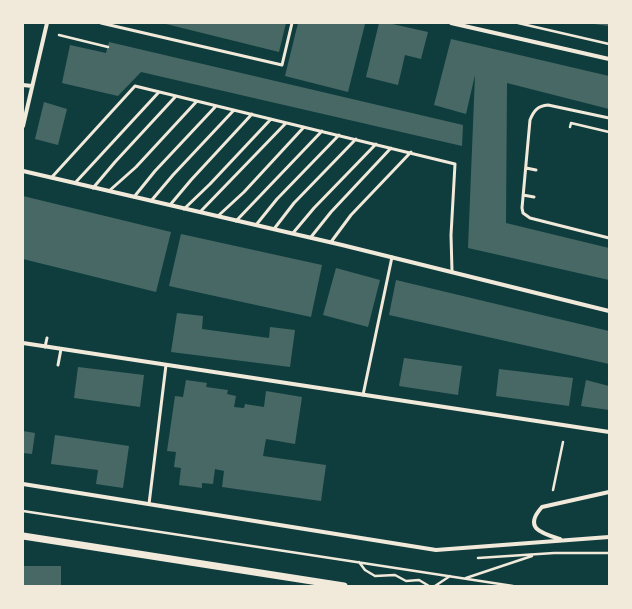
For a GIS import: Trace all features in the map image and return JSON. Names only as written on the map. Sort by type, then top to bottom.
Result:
[{"type":"street","points":[[23,126],[47,23]]},
{"type":"street","points":[[451,23],[609,60]]},
{"type":"street","points":[[23,85],[32,86]]},
{"type":"street","points":[[23,171],[311,237],[609,311]]},
{"type":"street","points":[[23,343],[609,432]]},
{"type":"street","points":[[23,484],[436,550],[609,537]]},
{"type":"street","points":[[562,540],[543,534],[536,528],[534,520],[536,514],[542,507],[609,492]]},
{"type":"street","points":[[23,536],[344,586]]},
{"type":"lane","points":[[101,23],[282,65],[292,23]]},
{"type":"lane","points":[[52,177],[135,86],[411,152],[455,164],[451,235],[452,271]]},
{"type":"lane","points":[[75,183],[159,92]]},
{"type":"lane","points":[[93,188],[176,96]]},
{"type":"lane","points":[[110,191],[136,167],[197,101]]},
{"type":"lane","points":[[609,118],[548,105],[541,106],[535,110],[530,120],[523,195],[523,214],[526,216],[609,238]]},
{"type":"lane","points":[[134,197],[155,171],[216,106]]},
{"type":"lane","points":[[151,201],[173,175],[234,110]]},
{"type":"lane","points":[[170,205],[252,114]]},
{"type":"lane","points":[[184,209],[210,184],[271,119]]},
{"type":"lane","points":[[200,212],[286,123]]},
{"type":"lane","points":[[218,216],[244,192],[304,127]]},
{"type":"lane","points":[[236,221],[322,131]]},
{"type":"lane","points":[[256,225],[278,199],[339,135]]},
{"type":"lane","points":[[274,229],[294,203],[356,140]]},
{"type":"lane","points":[[293,233],[314,208],[376,144]]},
{"type":"lane","points":[[311,237],[331,212],[391,148]]},
{"type":"lane","points":[[331,242],[351,215],[411,152]]},
{"type":"lane","points":[[526,168],[536,170]]},
{"type":"lane","points":[[523,195],[534,197]]},
{"type":"lane","points":[[363,394],[392,257]]},
{"type":"lane","points":[[45,347],[47,338]]},
{"type":"lane","points":[[58,365],[61,349]]},
{"type":"lane","points":[[149,504],[166,365]]},
{"type":"path","points":[[518,23],[609,44]]},
{"type":"path","points":[[59,35],[108,47]]},
{"type":"path","points":[[570,127],[571,123],[609,132]]},
{"type":"path","points":[[553,490],[563,442]]},
{"type":"path","points":[[23,511],[513,586]]},
{"type":"path","points":[[466,578],[535,554]]},
{"type":"path","points":[[359,562],[365,570],[375,576],[395,575],[406,581],[419,580],[429,586]]},
{"type":"path","points":[[435,586],[451,576]]},
{"type":"building","points":[[162,23],[286,23],[279,52]]},
{"type":"building","points":[[298,23],[365,24],[348,92],[285,76]]},
{"type":"building","points":[[379,23],[388,23],[428,32],[421,59],[405,55],[398,85],[366,77]]},
{"type":"building","points":[[609,23],[609,26],[594,24]]},
{"type":"building","points":[[451,39],[609,76],[609,109],[507,83],[506,223],[609,248],[609,280],[468,248],[475,75],[466,114],[434,105]]},
{"type":"building","points":[[109,42],[463,125],[462,146],[141,72],[118,96],[62,83],[70,45],[106,53]]},
{"type":"building","points":[[44,102],[67,109],[58,145],[35,139]]},
{"type":"building","points":[[23,196],[171,232],[156,292],[23,259]]},
{"type":"building","points":[[181,234],[322,265],[311,317],[169,286]]},
{"type":"building","points":[[336,268],[380,280],[368,327],[323,315]]},
{"type":"building","points":[[396,280],[609,331],[609,364],[389,315]]},
{"type":"building","points":[[177,313],[203,316],[202,329],[269,338],[270,327],[295,330],[290,367],[171,352]]},
{"type":"building","points":[[404,358],[462,366],[458,395],[399,386]]},
{"type":"building","points":[[78,367],[144,375],[140,407],[74,398]]},
{"type":"building","points":[[499,369],[573,378],[569,406],[496,396]]},
{"type":"building","points":[[186,380],[207,383],[206,387],[228,390],[227,394],[236,396],[234,407],[244,408],[245,404],[264,407],[266,391],[302,397],[295,444],[266,439],[263,456],[326,465],[321,501],[222,487],[224,471],[215,469],[213,484],[202,483],[202,488],[179,485],[181,468],[174,467],[176,452],[167,451],[175,396],[183,397]]},
{"type":"building","points":[[586,380],[609,386],[609,410],[581,406]]},
{"type":"building","points":[[23,431],[35,433],[32,454],[23,453]]},
{"type":"building","points":[[55,435],[129,446],[123,488],[96,484],[98,470],[51,464]]},
{"type":"building","points":[[23,566],[61,566],[61,586],[23,586]]}]
